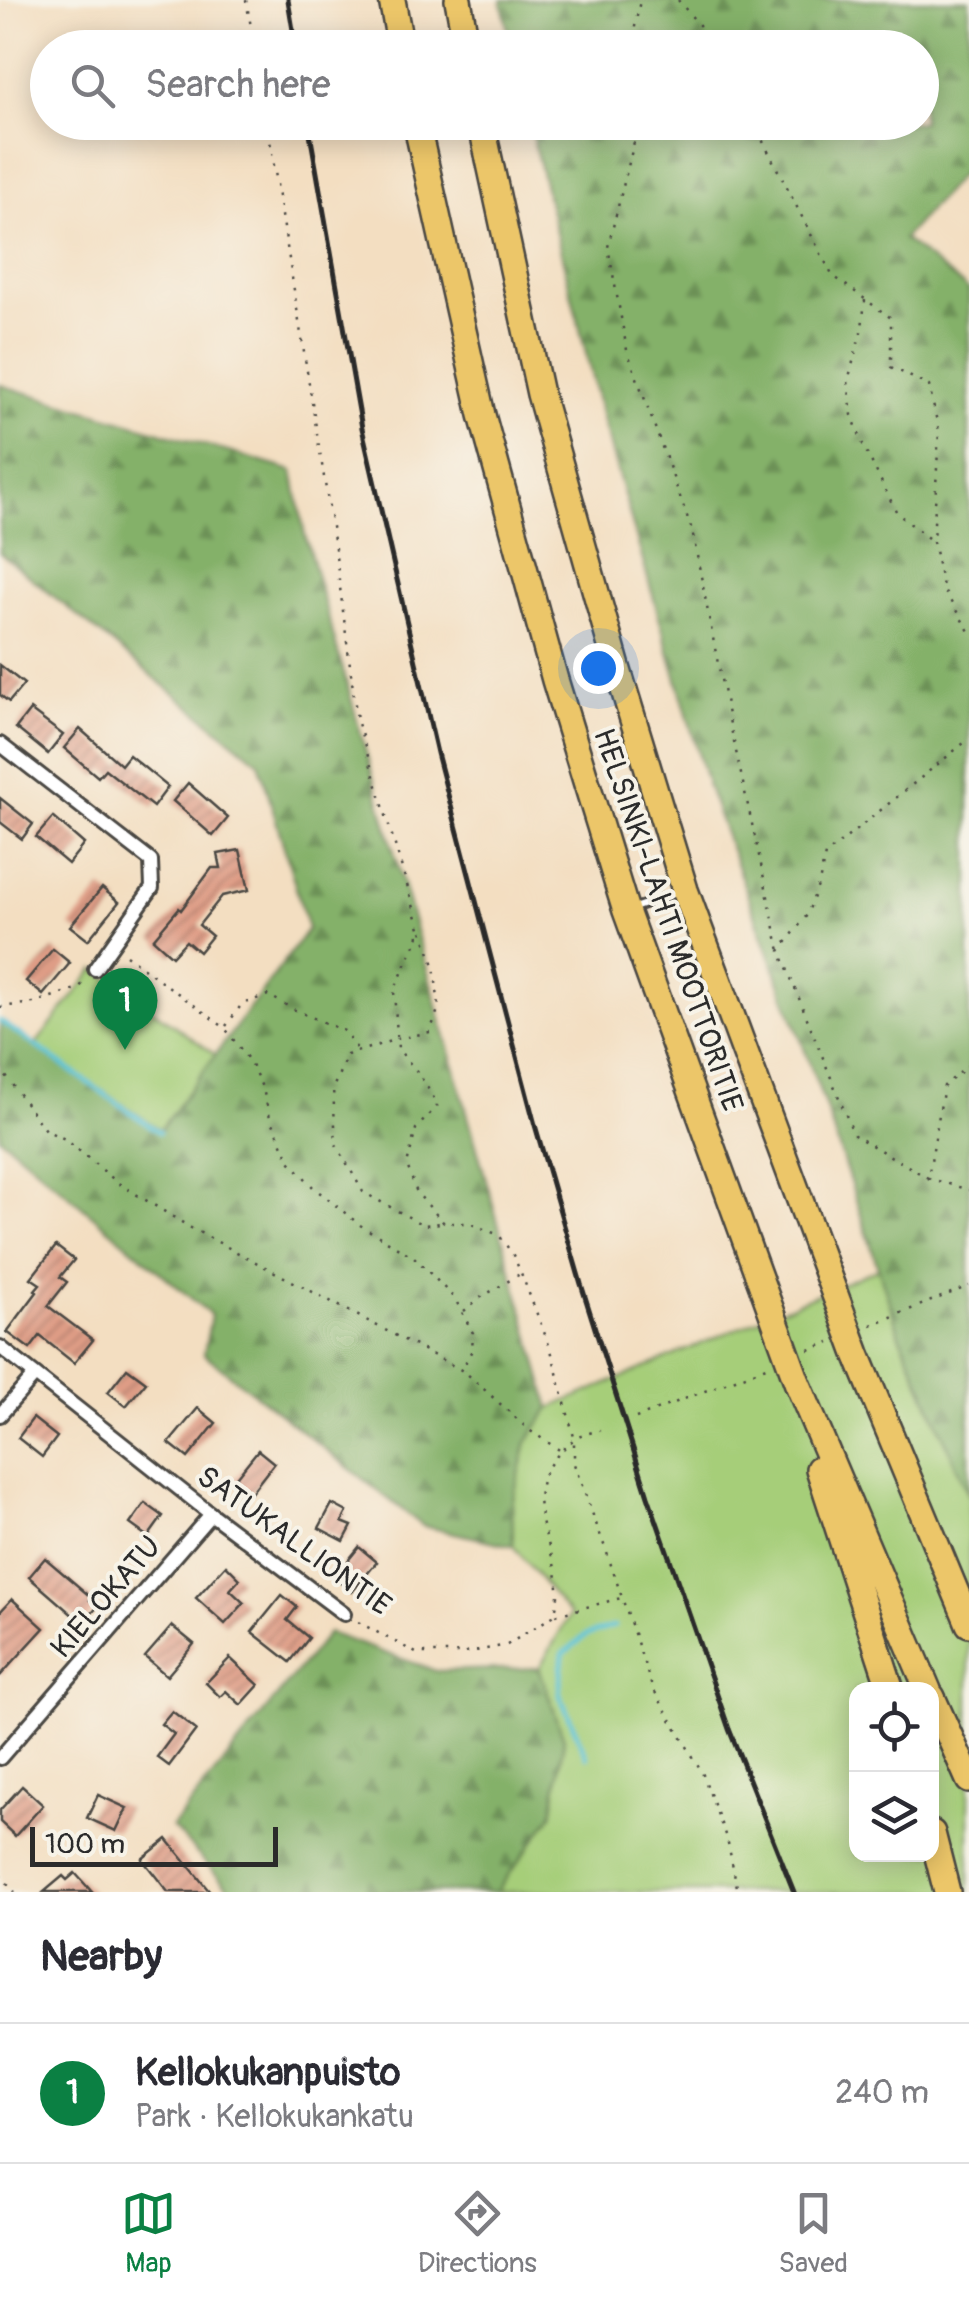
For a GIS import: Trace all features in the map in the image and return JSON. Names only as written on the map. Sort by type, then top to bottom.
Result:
[{"type":"highway","points":[[392,0],[398,30]]},
{"type":"highway","points":[[458,0],[463,30]]},
{"type":"highway","name":"HELSINKI-LAHTI MOOTTORITIE","points":[[420,140],[487,434],[554,680],[626,910],[797,1382]]},
{"type":"highway","name":"HELSINKI-LAHTI MOOTTORITIE","points":[[486,140],[540,394],[616,666],[685,890],[851,1330],[969,1624]]},
{"type":"highway","points":[[797,1382],[824,1488],[888,1682]]},
{"type":"highway","points":[[797,1382],[925,1682]]},
{"type":"highway","points":[[939,1713],[969,1780]]},
{"type":"highway","points":[[939,1861],[947,1892]]},
{"type":"street","points":[[1,746],[151,861],[152,888],[95,969]]},
{"type":"street","name":"SATUKALLIONTIE","points":[[0,1347],[344,1614]]},
{"type":"street","points":[[0,1415],[35,1375]]},
{"type":"street","name":"KIELOKATU","points":[[0,1758],[211,1514]]},
{"type":"lane","points":[[626,910],[685,890]]},
{"type":"path","points":[[246,0],[252,30]]},
{"type":"path","points":[[634,30],[640,0]]},
{"type":"path","points":[[678,0],[703,30]]},
{"type":"path","points":[[270,140],[332,533],[357,720],[434,964],[439,1008],[430,1032],[347,1054],[333,1088],[336,1144],[363,1192],[423,1226],[468,1223],[499,1234],[521,1273],[551,1350],[574,1437],[574,1464],[652,1687],[702,1772],[728,1843],[738,1892]]},
{"type":"path","points":[[635,140],[608,247],[627,350],[692,530],[780,950],[854,1135],[928,1178],[969,1190]]},
{"type":"path","points":[[762,140],[832,275],[891,318],[890,367],[929,386],[940,431],[934,542],[944,591],[969,631]]},
{"type":"path","points":[[865,299],[848,381],[852,415],[897,513],[934,542]]},
{"type":"path","points":[[780,950],[807,915],[825,855],[969,739]]},
{"type":"path","points":[[422,931],[394,991],[398,1049],[438,1104],[416,1129],[407,1164],[417,1193],[444,1223]]},
{"type":"path","points":[[112,944],[225,1028],[263,1088],[269,1114],[290,1162],[313,1187],[360,1225],[414,1257],[454,1299],[473,1333],[465,1372]]},
{"type":"path","points":[[0,1006],[33,1003],[80,988],[95,969]]},
{"type":"path","points":[[225,1028],[242,1004],[268,995],[344,1031],[358,1051]]},
{"type":"path","points":[[928,1178],[944,1086],[969,1065]]},
{"type":"path","points":[[0,1068],[46,1130],[65,1140],[118,1183],[191,1228],[465,1372],[529,1430],[561,1451]]},
{"type":"path","points":[[462,1313],[521,1273]]},
{"type":"path","points":[[803,1352],[969,1286]]},
{"type":"path","points":[[636,1418],[766,1367]]},
{"type":"path","points":[[553,1616],[558,1585],[538,1507],[543,1472],[574,1437],[600,1430]]},
{"type":"path","name":"SATUKALLIONTIE","points":[[344,1614],[416,1653],[464,1653],[506,1645],[553,1616],[622,1598]]},
{"type":"path","points":[[0,1875],[15,1892]]},
{"type":"green space","points":[[501,0],[969,0],[969,165],[903,239],[969,290],[969,1495],[900,1335],[826,1108],[708,787],[603,422],[533,140],[939,140],[939,30],[508,30]]},
{"type":"green space","points":[[0,385],[293,471],[304,531],[550,1408],[527,1442],[512,1503],[513,1546],[423,1526],[204,1354],[211,1315],[0,1137],[0,1021],[160,1130],[308,929],[259,762],[0,553]]},
{"type":"green space","points":[[95,969],[216,1055],[159,1132],[35,1045]]},
{"type":"green space","points":[[879,1268],[900,1336],[969,1495],[969,1892],[496,1892],[552,1815],[564,1739],[539,1668],[570,1615],[513,1546],[512,1503],[527,1441],[550,1408]]},
{"type":"green space","points":[[328,1633],[436,1671],[539,1668],[564,1739],[552,1815],[496,1892],[233,1892],[172,1827]]},
{"type":"building","points":[[0,665],[24,684],[9,702],[0,695]]},
{"type":"building","points":[[30,710],[63,735],[48,754],[16,728]]},
{"type":"building","points":[[80,729],[121,765],[129,755],[168,787],[153,807],[105,769],[98,777],[64,748]]},
{"type":"building","points":[[188,783],[228,818],[213,836],[173,801]]},
{"type":"building","points":[[0,798],[33,824],[22,839],[0,822]]},
{"type":"building","points":[[53,817],[84,844],[68,864],[36,837]]},
{"type":"building","points":[[240,850],[249,890],[222,896],[199,925],[212,936],[199,952],[186,941],[172,956],[153,939],[181,910],[212,868],[221,868],[218,854]]},
{"type":"building","points":[[102,888],[119,902],[88,940],[70,926]]},
{"type":"building","points":[[53,949],[70,963],[43,995],[26,981]]},
{"type":"building","points":[[56,1246],[74,1260],[60,1277],[67,1282],[48,1306],[93,1340],[74,1363],[40,1336],[30,1349],[7,1332],[37,1292],[40,1284],[31,1278]]},
{"type":"building","points":[[127,1368],[146,1382],[126,1406],[108,1392]]},
{"type":"building","points":[[198,1408],[216,1423],[188,1458],[169,1443]]},
{"type":"building","points":[[33,1418],[57,1437],[42,1457],[18,1438]]},
{"type":"building","points":[[258,1450],[274,1463],[250,1494],[233,1481]]},
{"type":"building","points":[[145,1503],[163,1516],[148,1537],[130,1524]]},
{"type":"building","points":[[332,1504],[347,1512],[342,1522],[352,1526],[344,1541],[319,1528]]},
{"type":"building","points":[[359,1547],[377,1562],[352,1592],[334,1578]]},
{"type":"building","points":[[45,1558],[98,1606],[83,1624],[29,1577]]},
{"type":"building","points":[[226,1565],[240,1579],[230,1590],[244,1603],[225,1624],[196,1598]]},
{"type":"building","points":[[282,1595],[297,1607],[287,1620],[309,1638],[290,1662],[252,1632]]},
{"type":"building","points":[[12,1599],[44,1628],[0,1676],[0,1612]]},
{"type":"building","points":[[172,1626],[194,1644],[167,1676],[145,1657]]},
{"type":"building","points":[[230,1658],[259,1685],[241,1705],[226,1691],[220,1697],[206,1683]]},
{"type":"building","points":[[172,1711],[196,1730],[169,1766],[157,1757],[174,1734],[161,1724]]},
{"type":"building","points":[[22,1786],[43,1805],[15,1836],[0,1822],[0,1810]]},
{"type":"building","points":[[98,1795],[127,1808],[116,1831],[87,1818]]},
{"type":"building","points":[[167,1839],[210,1892],[168,1892],[142,1859]]},
{"type":"building","points":[[75,1873],[92,1892],[44,1892],[63,1876],[67,1880]]},
{"type":"waterway","points":[[0,1021],[159,1132]]},
{"type":"waterway","points":[[587,1757],[559,1693],[563,1654],[585,1636],[614,1626]]},
{"type":"railway","points":[[288,0],[293,30]]},
{"type":"railway","points":[[311,140],[362,428],[437,753],[535,1125],[648,1496],[729,1729],[794,1892]]},
{"type":"place","name":"Kellokukanpuisto","points":[[125,1050]]}]
